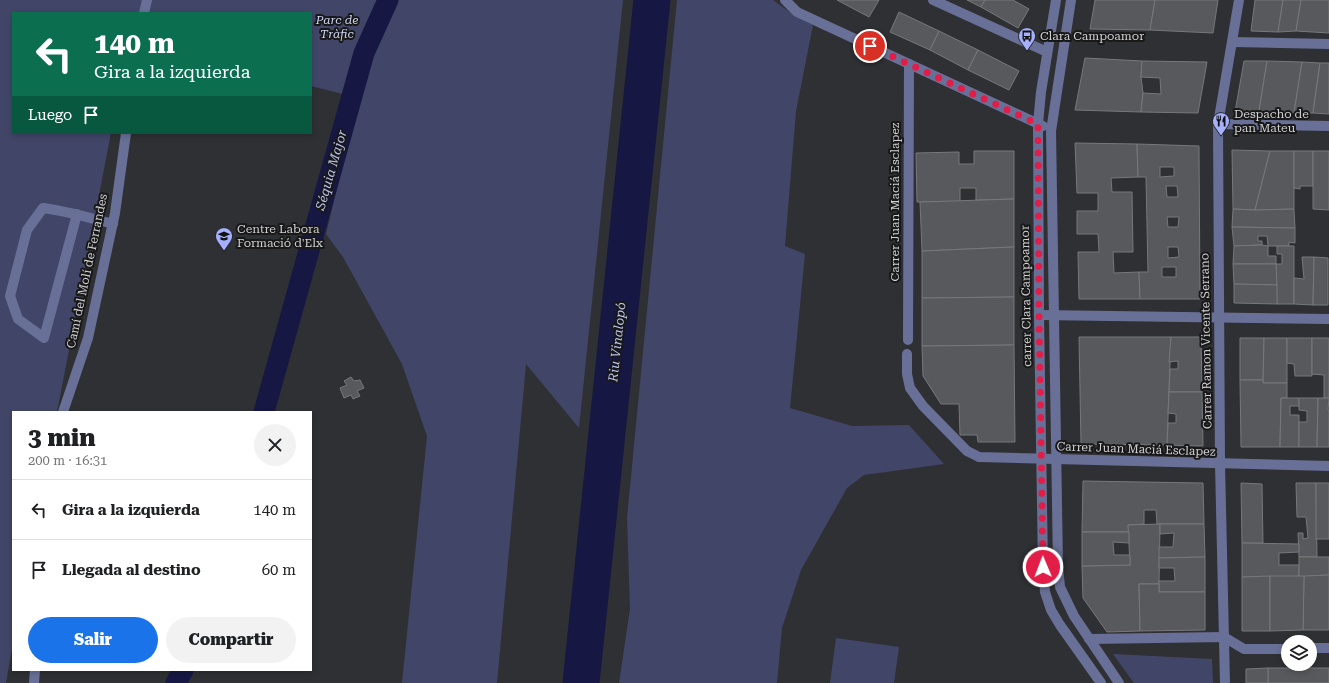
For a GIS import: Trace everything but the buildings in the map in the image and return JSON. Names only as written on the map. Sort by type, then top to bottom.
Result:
[{"type":"street","points":[[144,12],[147,0]]},
{"type":"street","points":[[785,0],[797,12],[1051,131]]},
{"type":"street","points":[[932,0],[1047,52]]},
{"type":"street","name":"carrer Clara Campoamor","points":[[1056,0],[1047,52],[1038,124],[1043,567],[1045,592],[1051,610],[1101,683]]},
{"type":"street","points":[[1071,0],[1051,131],[1058,566],[1060,587],[1074,616],[1089,640],[1120,683]]},
{"type":"street","name":"Carrer Ramon Vicente Serrano","points":[[1225,683],[1220,464],[1218,124],[1239,0]]},
{"type":"street","points":[[1232,42],[1329,44]]},
{"type":"street","name":"Carrer Juan Maciá Esclapez","points":[[908,340],[909,64]]},
{"type":"street","points":[[1218,124],[1329,126]]},
{"type":"street","name":"Camí del Molí de Ferrandes","points":[[63,411],[88,338],[113,224],[126,134]]},
{"type":"street","points":[[78,214],[44,338],[18,319],[10,296],[27,230],[43,208],[63,210],[78,214],[113,224]]},
{"type":"street","points":[[1039,315],[1329,319]]},
{"type":"street","name":"Carrer Juan Maciá Esclapez","points":[[907,354],[907,374],[910,388],[923,406],[967,451],[979,457],[1329,466]]},
{"type":"street","points":[[1089,640],[1224,637],[1244,649],[1281,648]]},
{"type":"street","points":[[1317,648],[1329,648]]},
{"type":"street","points":[[34,683],[35,671]]},
{"type":"green space","name":"Parc de Tràfic","points":[[0,0],[623,0],[579,428],[526,364],[497,683],[402,683],[427,436],[402,364],[343,257],[326,234],[359,98],[312,86],[312,12],[12,12],[12,134],[111,134],[57,411],[12,411],[12,649],[6,683],[0,683]]},
{"type":"green space","points":[[677,0],[773,0],[795,16],[813,25],[796,111],[785,246],[805,254],[790,408],[852,426],[909,425],[944,464],[864,475],[847,488],[801,570],[782,628],[777,683],[619,683],[630,609],[627,518]]},
{"type":"green space","points":[[836,638],[899,647],[894,683],[830,683]]},
{"type":"green space","points":[[1113,654],[1212,659],[1213,683],[1134,683]]},
{"type":"waterway","name":"Séquia Major","points":[[264,411],[364,53],[388,0]]},
{"type":"waterway","name":"Riu Vinalopó","points":[[581,683],[652,0]]},
{"type":"waterway","name":"Séquia Major","points":[[176,683],[182,671]]},
{"type":"place","name":"Clara Campoamor","points":[[1027,51]]},
{"type":"place","name":"Despacho de pan Mateu","points":[[1221,136]]},
{"type":"place","name":"Centre Labora Formació d'Elx","points":[[224,251]]},
{"type":"route","points":[[870,46],[1038,124],[1043,567]]}]
